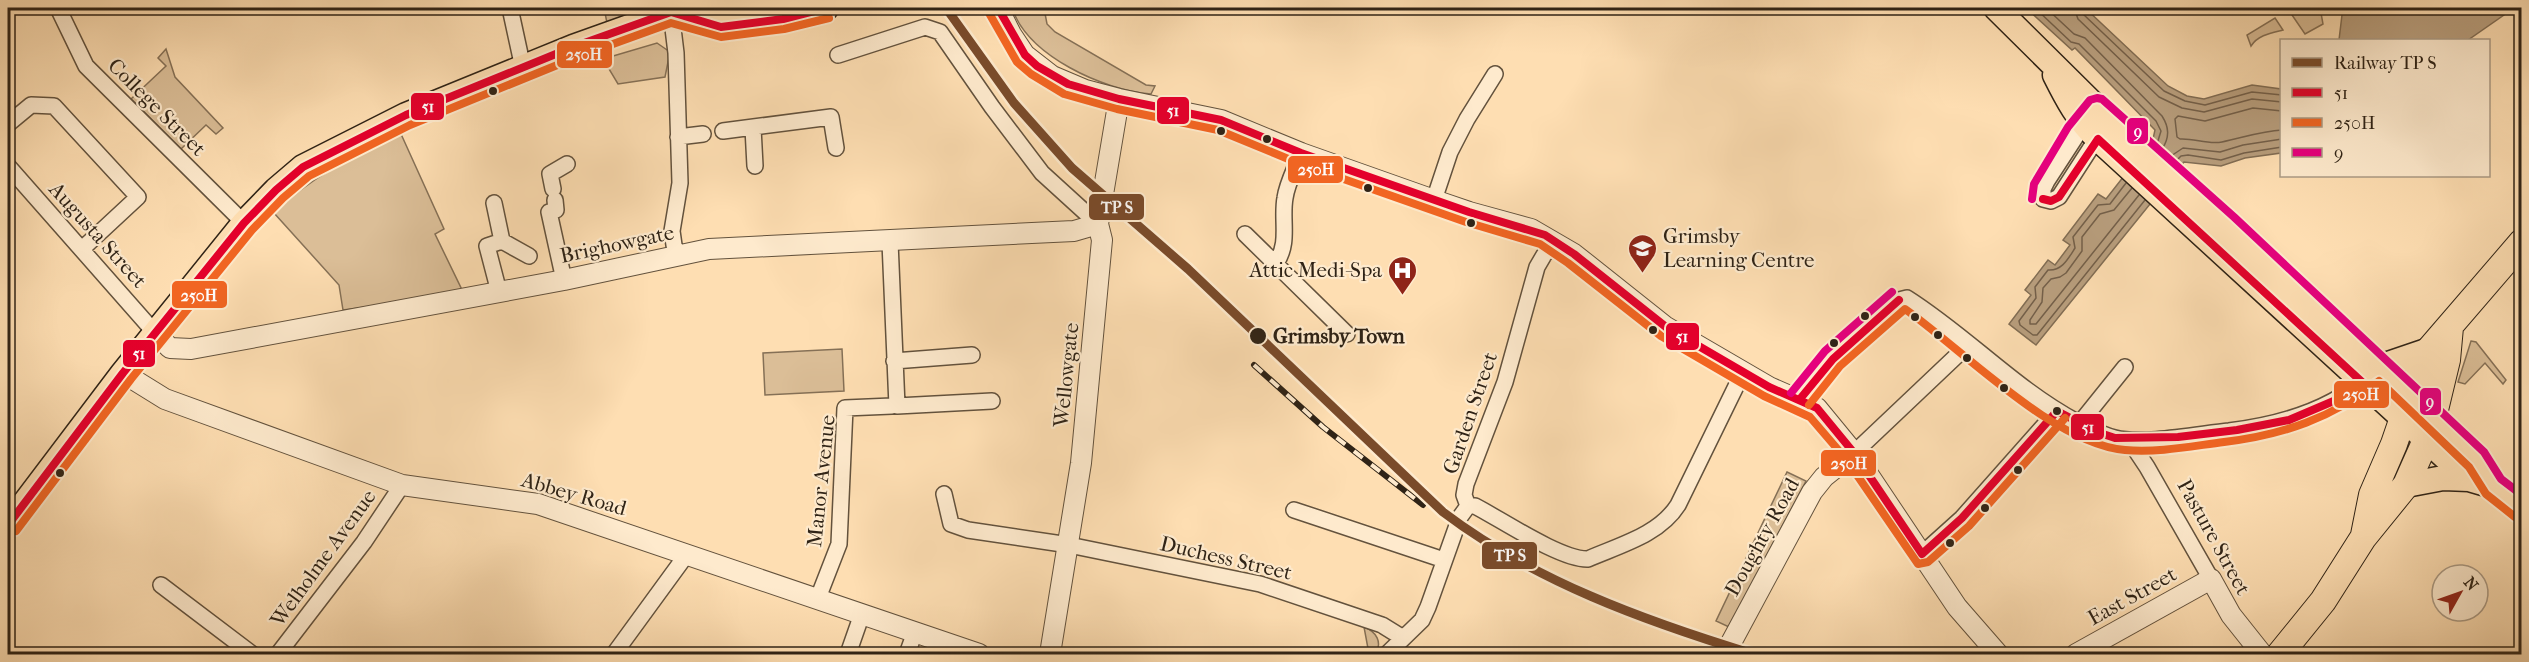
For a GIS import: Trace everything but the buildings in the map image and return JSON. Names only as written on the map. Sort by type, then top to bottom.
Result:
[{"type":"highway","points":[[2363,538],[2372,495],[2429,350],[2522,242]]},
{"type":"highway","points":[[2266,652],[2323,601],[2363,538],[2406,485],[2429,429],[2447,360],[2450,327]]},
{"type":"main road","points":[[8,525],[123,373],[244,223],[276,190],[303,167],[406,115],[672,9],[721,27],[783,19],[826,8]]},
{"type":"main road","points":[[1996,8],[2048,59],[2098,123],[2429,429],[2469,479]]},
{"type":"main road","points":[[2371,375],[2429,350]]},
{"type":"main road","points":[[2429,429],[2477,459],[2493,486],[2522,510]]},
{"type":"main road","points":[[2406,485],[2443,478],[2469,479],[2493,486]]},
{"type":"street","name":"College Street","points":[[58,8],[86,66],[244,223]]},
{"type":"street","points":[[510,8],[523,68]]},
{"type":"street","points":[[998,8],[1018,45],[1037,66],[1068,84],[1119,99],[1221,120],[1301,153],[1438,202],[1531,229],[1556,242],[1666,327],[1769,387],[1817,408],[1854,453],[1957,607],[1998,654]]},
{"type":"street","points":[[672,9],[676,53],[680,183],[672,231],[674,245],[679,256]]},
{"type":"street","points":[[838,55],[926,27],[940,32],[992,107],[1042,173],[1098,224]]},
{"type":"street","points":[[1438,202],[1450,152],[1495,74]]},
{"type":"street","name":"Wellowgate","points":[[1050,654],[1069,545],[1091,376],[1102,240],[1098,224],[1119,99]]},
{"type":"street","points":[[8,124],[31,105],[54,106],[138,197],[82,249]]},
{"type":"street","points":[[723,131],[831,117],[836,148]]},
{"type":"street","points":[[753,128],[755,166]]},
{"type":"street","points":[[678,137],[703,134]]},
{"type":"street","points":[[1276,262],[1283,253],[1285,241],[1285,195],[1301,153]]},
{"type":"street","points":[[564,280],[549,212],[556,210],[550,174],[567,164]]},
{"type":"street","name":"Augusta Street","points":[[8,166],[156,334]]},
{"type":"street","points":[[494,203],[502,241]]},
{"type":"street","name":"Brighowgate","points":[[156,334],[170,348],[191,349],[564,280],[709,249],[890,242],[1074,231],[1098,224]]},
{"type":"street","points":[[1245,234],[1347,334]]},
{"type":"street","points":[[499,292],[487,246],[502,241],[529,256]]},
{"type":"street","points":[[890,242],[897,406],[992,401]]},
{"type":"street","name":"Garden Street","points":[[1387,654],[1422,620],[1460,517],[1468,506],[1464,495],[1466,484],[1505,382],[1537,267],[1556,242]]},
{"type":"street","points":[[1800,399],[1824,368],[1899,300],[1908,298],[2057,411],[2115,438],[2129,440],[2188,436],[2289,420],[2336,400],[2371,375]]},
{"type":"street","points":[[1854,453],[1968,345]]},
{"type":"street","points":[[894,361],[972,355]]},
{"type":"street","points":[[2080,423],[2125,367]]},
{"type":"street","points":[[1468,506],[1475,506],[1561,552],[1580,559],[1588,559],[1652,531],[1666,521],[1678,505],[1743,372]]},
{"type":"street","name":"Abbey Road","points":[[123,373],[165,399],[402,485],[538,504],[979,654]]},
{"type":"street","name":"Manor Avenue","points":[[818,598],[839,544],[845,408],[892,406]]},
{"type":"street","points":[[1923,554],[1962,518],[2057,411]]},
{"type":"street","name":"Pasture Street","points":[[2129,440],[2147,466],[2231,615],[2266,652]]},
{"type":"street","name":"Doughty Road","points":[[1725,654],[1812,492],[1824,477],[1854,453]]},
{"type":"street","name":"Welholme Avenue","points":[[278,654],[364,542],[402,485]]},
{"type":"street","name":"Duchess Street","points":[[944,495],[951,524],[968,530],[1069,545],[1260,584],[1382,625],[1403,638]]},
{"type":"street","points":[[1294,510],[1444,560]]},
{"type":"street","points":[[615,654],[687,555]]},
{"type":"street","name":"East Street","points":[[2076,654],[2211,579]]},
{"type":"street","points":[[161,585],[252,654]]},
{"type":"street","points":[[848,654],[862,614]]},
{"type":"street","points":[[907,654],[915,632]]},
{"type":"shaded area","points":[[604,8],[646,8],[607,23]]},
{"type":"shaded area","points":[[1012,8],[1044,8],[1047,24],[1055,32],[1146,85],[1155,86],[1151,94],[1111,86],[1090,78],[1050,55],[1021,25]]},
{"type":"shaded area","points":[[2292,9],[2321,13],[2323,24],[2305,34],[2292,15]]},
{"type":"shaded area","points":[[2275,18],[2283,30],[2261,37],[2251,46],[2247,35]]},
{"type":"shaded area","points":[[657,43],[670,52],[665,77],[618,84],[603,59]]},
{"type":"shaded area","points":[[166,49],[175,77],[223,128],[216,134],[206,125],[181,149],[131,99],[166,66],[158,58]]},
{"type":"shaded area","points":[[401,134],[444,229],[435,234],[464,294],[343,310],[339,285],[274,213],[318,178]]},
{"type":"shaded area","points":[[2471,341],[2476,342],[2506,380],[2503,384],[2485,363],[2465,384],[2458,382]]},
{"type":"shaded area","points":[[842,349],[844,391],[765,395],[763,353]]},
{"type":"shaded area","points":[[1787,472],[1806,481],[1729,627],[1716,621]]},
{"type":"shaded area","points":[[1364,627],[1377,638],[1376,654],[1369,654]]},
{"type":"water","points":[[2026,8],[2085,8],[2168,86],[2187,96],[2204,99],[2252,85],[2280,89],[2280,153],[2245,158],[2221,166],[2184,162],[2036,345],[2009,324],[2031,295],[2025,290],[2048,260],[2055,265],[2070,245],[2063,240],[2098,194],[2106,199],[2153,139],[2155,130],[2075,48],[2072,50]]},
{"type":"water","points":[[2345,8],[2514,8],[2469,39],[2339,39]]},
{"type":"railway","points":[[1254,365],[1323,427],[1423,505]]},
{"type":"transit line","name":"51","points":[[671,12],[721,27],[783,19],[826,8]]},
{"type":"transit line","points":[[946,8],[1014,103],[1072,168],[1188,269],[1443,512],[1478,537],[1553,579],[1631,613],[1753,654]]},
{"type":"transit line","name":"51","points":[[998,8],[1025,55],[1037,66],[1068,84],[1119,99],[1221,120],[1301,153],[1469,212],[1545,235],[1574,254],[1666,327],[1769,387],[1817,408],[1854,453],[1922,554],[1962,518],[2057,411],[2097,432],[2115,438],[2178,437],[2237,430],[2289,420],[2336,400],[2362,382],[2098,139],[2059,197],[2051,201],[2043,199]]},
{"type":"transit line","name":"51","points":[[8,525],[123,373],[244,223],[276,190],[303,167],[406,115],[573,47],[671,12]]},
{"type":"transit line","name":"250H","points":[[989,13],[1017,62],[1031,74],[1064,94],[1117,109],[1218,130],[1298,163],[1466,222],[1540,244],[1568,263],[1661,336],[1764,396],[1810,417],[1846,459],[1918,564],[1928,562],[1969,526],[2065,418]]},
{"type":"transit line","name":"250H","points":[[16,531],[131,379],[252,230],[283,198],[309,176],[410,125],[577,57],[671,23],[721,37],[784,29],[829,18]]},
{"type":"transit line","name":"9","points":[[2032,199],[2034,184],[2068,127],[2090,100],[2102,99],[2234,217],[2484,452],[2501,479],[2522,495]]},
{"type":"transit line","name":"9","points":[[1791,393],[1825,351],[1892,292]]},
{"type":"transit line","name":"51","points":[[1800,399],[1833,359],[1899,300]]},
{"type":"transit line","name":"250H","points":[[1809,405],[1840,366],[1905,309],[2039,414],[2098,444],[2125,450],[2150,451],[2266,435],[2325,415],[2362,394],[2379,381],[2469,467],[2486,494],[2515,517]]},
{"type":"place","name":"Grimsby Learning Centre","points":[[1642,274]]},
{"type":"place","name":"Attic Medi-Spa","points":[[1403,296]]},
{"type":"place","name":"Grimsby Town","points":[[1258,336]]}]
